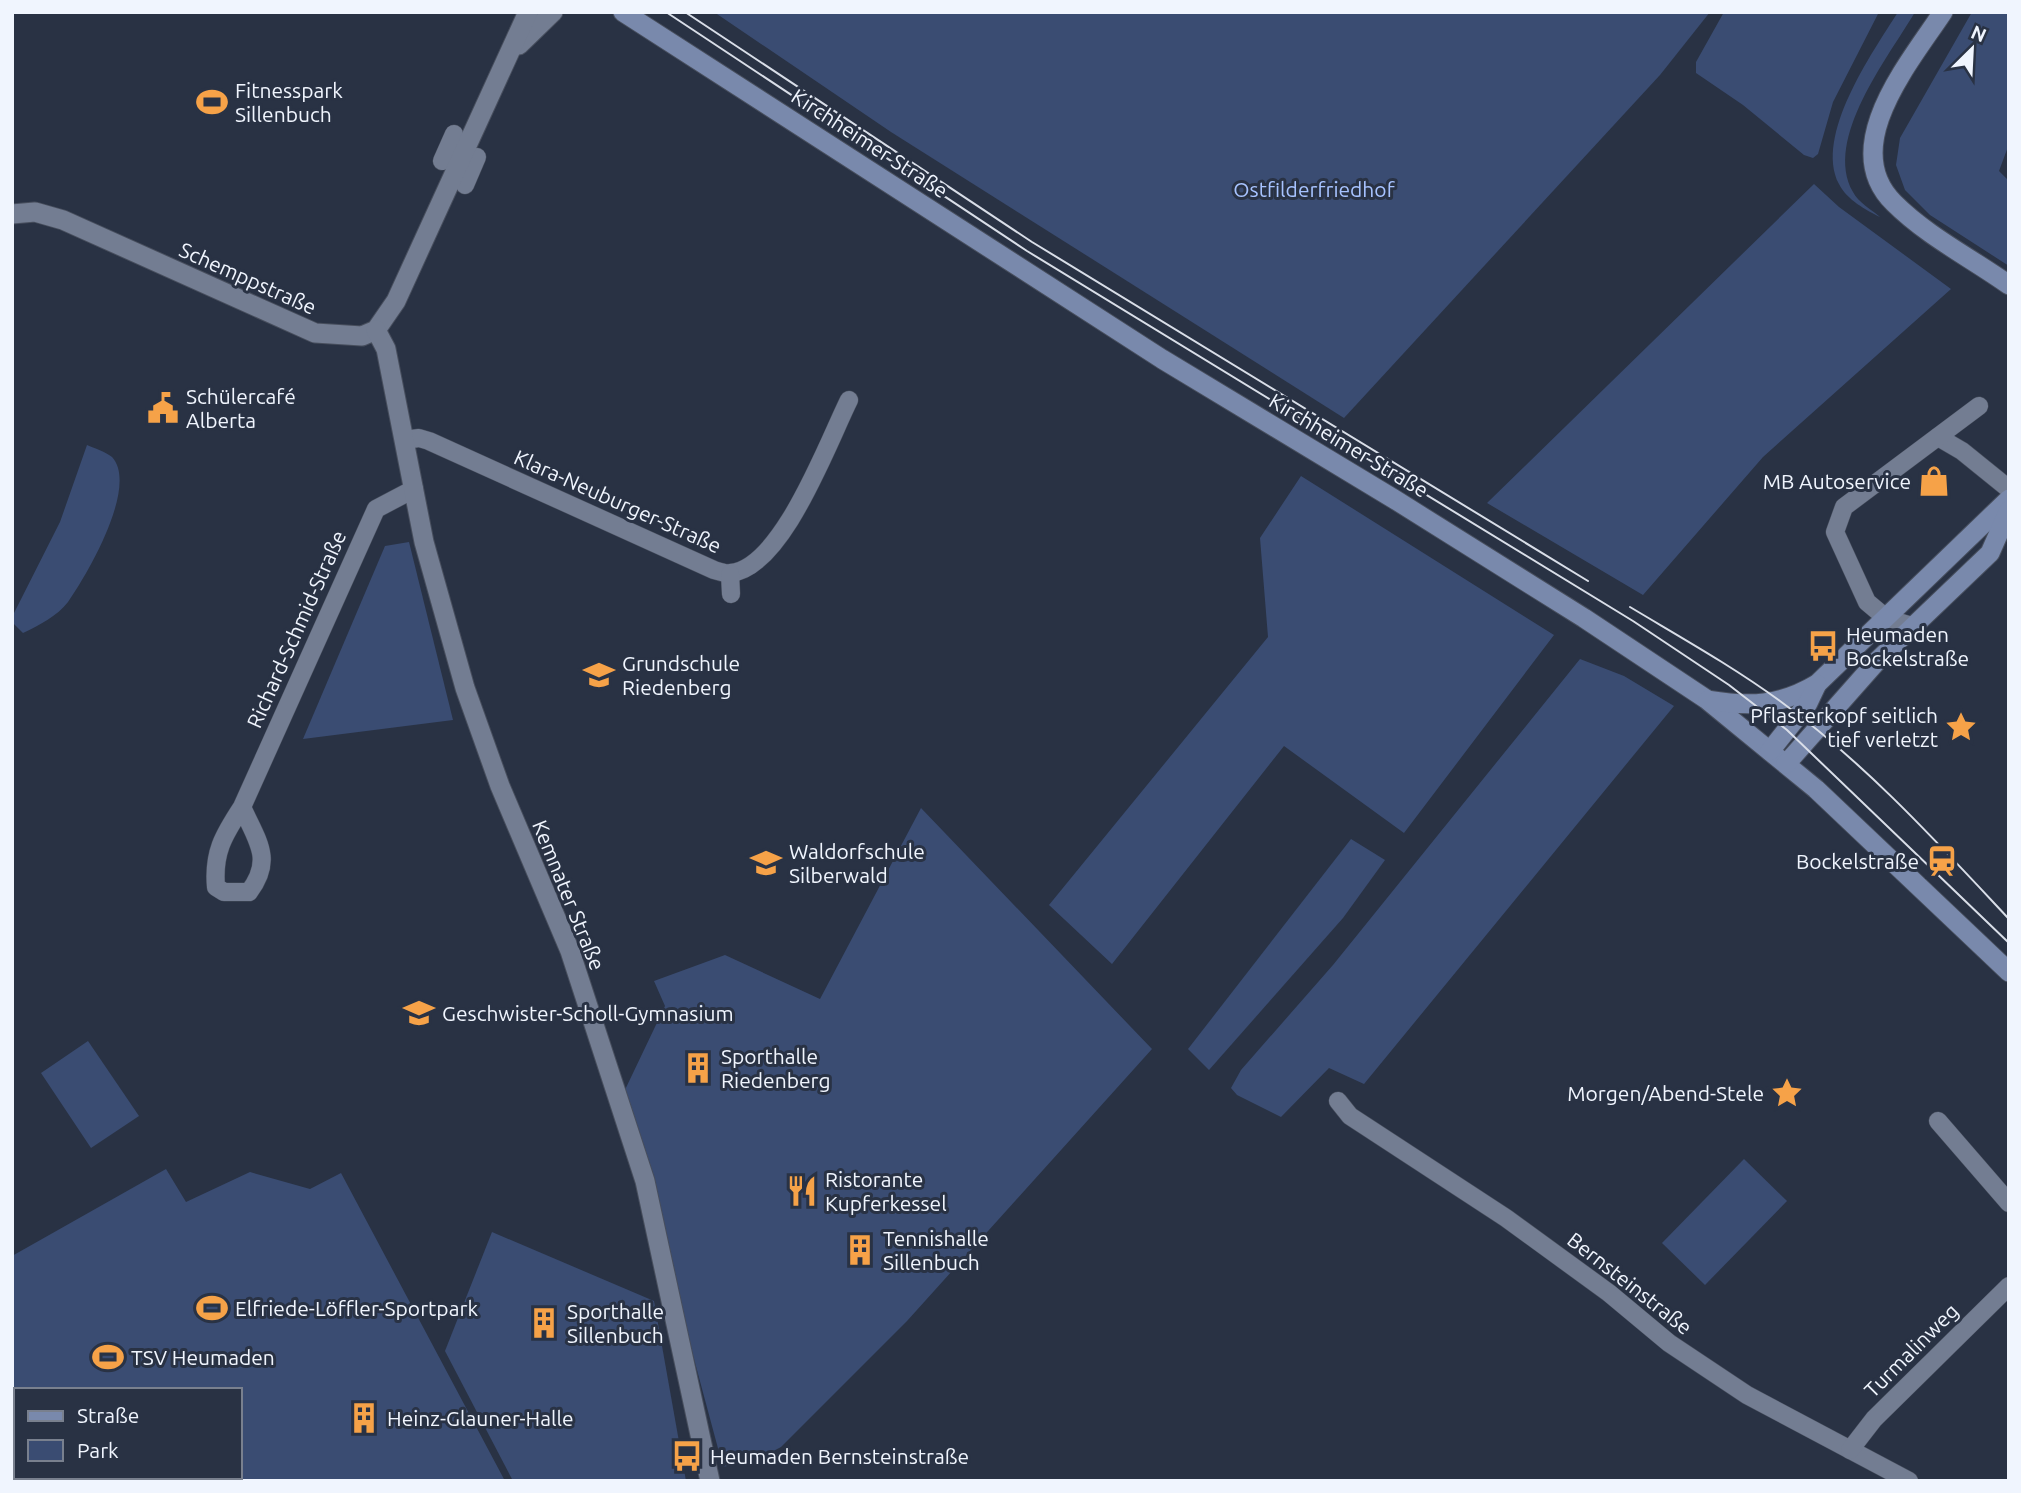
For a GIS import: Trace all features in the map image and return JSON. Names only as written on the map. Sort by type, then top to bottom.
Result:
[{"type":"main road","name":"Kirchheimer Straße","points":[[623,12],[1151,352],[1417,513],[1706,699],[1786,764],[1904,870],[2009,972]]},
{"type":"main road","points":[[1943,12],[1883,112],[1874,134],[1874,170],[1886,194],[1903,211],[2009,285]]},
{"type":"main road","points":[[1706,699],[1757,706],[1790,699],[1817,684],[2009,499]]},
{"type":"main road","points":[[1786,764],[1878,660],[1990,553],[2009,510]]},
{"type":"main road","points":[[1770,751],[1808,703],[1817,684]]},
{"type":"street","points":[[376,330],[396,301],[528,12]]},
{"type":"street","points":[[510,53],[553,12]]},
{"type":"street","points":[[442,161],[454,134]]},
{"type":"street","points":[[465,185],[477,158]]},
{"type":"street","name":"Schemppstraße","points":[[12,214],[35,212],[63,220],[315,334],[362,336],[376,330]]},
{"type":"street","name":"Kemnater Straße","points":[[376,330],[386,349],[424,542],[466,688],[500,786],[570,951],[622,1104],[648,1195],[710,1481]]},
{"type":"street","name":"Klara-Neuburger-Straße","points":[[404,440],[419,438],[429,441],[714,570],[730,573],[755,562],[786,530],[849,400]]},
{"type":"street","points":[[1912,626],[1886,618],[1867,602],[1835,532],[1844,507],[1979,406]]},
{"type":"street","points":[[1938,437],[1962,451],[2009,489]]},
{"type":"street","name":"Richard-Schmid-Straße","points":[[242,807],[376,509],[414,489]]},
{"type":"street","points":[[730,573],[731,594]]},
{"type":"street","name":"Bernsteinstraße","points":[[1338,1101],[1350,1116],[1506,1218],[1578,1270],[1676,1348],[1747,1395],[1909,1481]]},
{"type":"street","points":[[1938,1121],[2009,1203]]},
{"type":"street","name":"Turmalinweg","points":[[1850,1450],[1874,1419],[2009,1286]]},
{"type":"green space","name":"Ostfilderfriedhof","points":[[714,12],[1710,12],[1660,75],[1344,418],[891,132]]},
{"type":"green space","points":[[1724,12],[1879,12],[1833,102],[1818,154],[1813,158],[1804,155],[1743,105],[1696,73],[1696,62]]},
{"type":"green space","points":[[1898,12],[1915,12],[1863,99],[1852,124],[1846,148],[1846,171],[1853,192],[1880,217],[1857,204],[1842,190],[1833,165],[1834,143],[1849,95]]},
{"type":"green space","points":[[1972,12],[2009,12],[2009,144],[1999,171],[2009,181],[2009,266],[1930,215],[1905,190],[1896,165],[1900,138]]},
{"type":"green space","points":[[1814,184],[1839,207],[1951,289],[1763,457],[1643,595],[1487,503]]},
{"type":"green space","points":[[87,445],[112,457],[119,470],[115,509],[87,572],[68,602],[53,616],[23,633],[12,622],[12,617],[60,522]]},
{"type":"green space","points":[[1301,476],[1554,635],[1404,833],[1284,746],[1112,964],[1049,905],[1268,637],[1260,538]]},
{"type":"green space","points":[[409,542],[453,720],[303,739],[385,546]]},
{"type":"green space","points":[[1580,659],[1624,676],[1674,706],[1364,1084],[1329,1068],[1281,1117],[1237,1095],[1231,1088],[1241,1070],[1333,965]]},
{"type":"green space","points":[[921,808],[1152,1049],[907,1321],[781,1447],[760,1458],[723,1467],[623,1094],[665,1006],[654,981],[725,955],[820,999]]},
{"type":"green space","points":[[1351,839],[1385,860],[1343,918],[1209,1070],[1188,1049]]},
{"type":"green space","points":[[88,1041],[139,1116],[91,1148],[41,1073]]},
{"type":"green space","points":[[1744,1159],[1787,1201],[1705,1285],[1662,1243]]},
{"type":"green space","name":"Elfriede-Löffler-Sportpark","points":[[166,1169],[186,1202],[250,1172],[310,1189],[341,1173],[505,1481],[12,1481],[12,1256]]},
{"type":"green space","points":[[492,1232],[654,1301],[686,1481],[513,1481],[445,1351]]},
{"type":"tram line","points":[[666,12],[1027,251],[1633,621],[1729,685],[1787,730],[2009,943]]},
{"type":"tram line","points":[[685,12],[1032,242],[1588,581]]},
{"type":"tram line","points":[[1630,607],[1743,676],[1780,701],[1842,750],[1899,804],[2009,919]]},
{"type":"place","name":"Fitnesspark Sillenbuch","points":[[212,102]]},
{"type":"place","name":"Schülercafé Alberta","points":[[163,408]]},
{"type":"place","name":"MB Autoservice","points":[[1934,481]]},
{"type":"place","name":"Heumaden Bockelstraße","points":[[1823,646]]},
{"type":"place","name":"Grundschule Riedenberg","points":[[599,675]]},
{"type":"place","name":"Pflasterkopf seitlich tief verletzt","points":[[1961,727]]},
{"type":"place","name":"Bockelstraße","points":[[1942,861]]},
{"type":"place","name":"Waldorfschule Silberwald","points":[[766,863]]},
{"type":"place","name":"Geschwister-Scholl-Gymnasium","points":[[419,1013]]},
{"type":"place","name":"Sporthalle Riedenberg","points":[[698,1068]]},
{"type":"place","name":"Morgen/Abend-Stele","points":[[1787,1093]]},
{"type":"place","name":"Ristorante Kupferkessel","points":[[802,1191]]},
{"type":"place","name":"Tennishalle Sillenbuch","points":[[860,1250]]},
{"type":"place","name":"Elfriede-Löffler-Sportpark","points":[[212,1308]]},
{"type":"place","name":"Sporthalle Sillenbuch","points":[[544,1323]]},
{"type":"place","name":"TSV Heumaden","points":[[108,1357]]},
{"type":"place","name":"Heinz-Glauner-Halle","points":[[364,1418]]},
{"type":"place","name":"Heumaden Bernsteinstraße","points":[[687,1456]]}]
